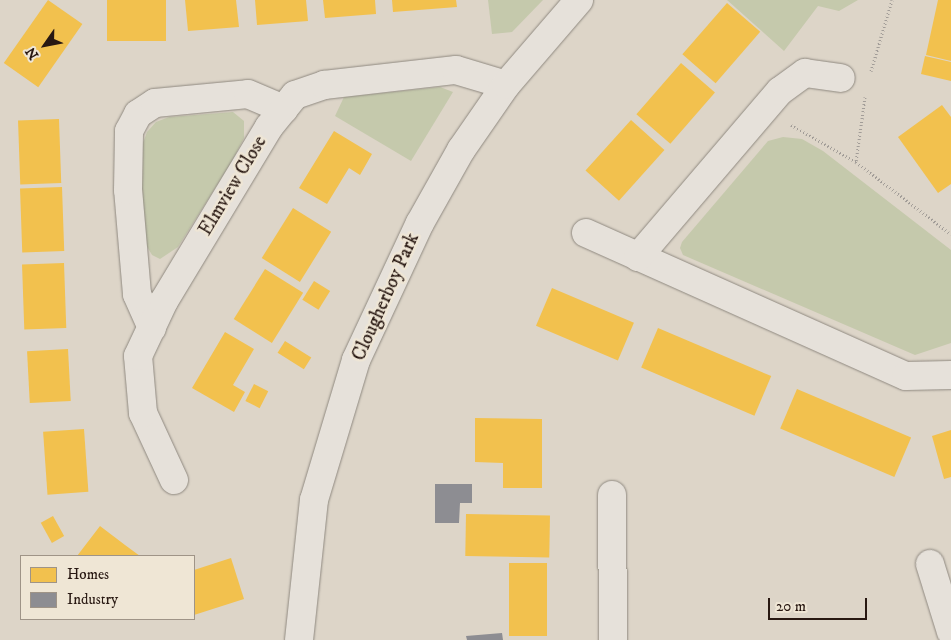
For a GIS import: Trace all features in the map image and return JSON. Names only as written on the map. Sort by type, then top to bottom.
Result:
[{"type":"street","name":"Clougherboy Park","points":[[300,640],[314,500],[356,360],[420,223],[461,150],[506,86],[579,0]]},
{"type":"street","name":"Elmview Close","points":[[174,480],[143,413],[138,356],[164,301],[264,135],[295,95],[324,85],[456,70],[506,86]]},
{"type":"street","points":[[638,257],[780,91],[805,73],[841,78]]},
{"type":"street","points":[[152,328],[137,294],[128,190],[128,131],[138,114],[155,103],[248,94],[284,109]]},
{"type":"street","points":[[586,233],[906,376],[951,375]]},
{"type":"street","points":[[612,495],[614,640]]},
{"type":"street","points":[[930,564],[951,632]]},
{"type":"path","points":[[869,78],[892,0]]},
{"type":"path","points":[[856,162],[868,87]]},
{"type":"path","points":[[764,109],[856,162],[951,234]]},
{"type":"green space","points":[[488,0],[543,0],[512,32],[492,34]]},
{"type":"green space","points":[[727,0],[858,0],[839,11],[818,6],[784,51]]},
{"type":"green space","points":[[440,87],[453,92],[411,161],[335,116],[344,97]]},
{"type":"green space","points":[[233,112],[244,121],[244,138],[231,163],[178,247],[160,259],[152,255],[145,243],[140,151],[147,132],[156,122],[169,117]]},
{"type":"green space","points":[[783,137],[802,139],[823,151],[951,250],[951,343],[915,355],[683,255],[680,248],[682,242],[768,141]]},
{"type":"building: Homes","points":[[48,0],[82,24],[38,87],[4,63]]},
{"type":"building: Homes","points":[[107,0],[166,0],[166,41],[107,41]]},
{"type":"building: Homes","points":[[185,0],[236,0],[239,27],[188,31]]},
{"type":"building: Homes","points":[[255,0],[306,0],[308,21],[257,25]]},
{"type":"building: Homes","points":[[323,0],[375,0],[376,14],[325,18]]},
{"type":"building: Homes","points":[[392,0],[456,0],[457,7],[393,12]]},
{"type":"building: Homes","points":[[938,0],[951,0],[951,61],[926,55]]},
{"type":"building: Homes","points":[[727,3],[760,32],[716,83],[682,54]]},
{"type":"building: Homes","points":[[925,56],[951,62],[951,81],[921,74]]},
{"type":"building: Homes","points":[[681,63],[715,93],[670,144],[636,114]]},
{"type":"building: Homes","points":[[942,105],[951,117],[951,184],[938,193],[898,137]]},
{"type":"building: Homes","points":[[59,119],[61,183],[20,184],[18,120]]},
{"type":"building: Homes","points":[[631,120],[664,150],[619,201],[585,171]]},
{"type":"building: Homes","points":[[334,131],[372,154],[360,175],[349,168],[327,204],[299,188]]},
{"type":"building: Homes","points":[[62,187],[64,251],[22,252],[20,188]]},
{"type":"building: Homes","points":[[293,208],[331,232],[300,282],[262,258]]},
{"type":"building: Homes","points":[[64,263],[66,328],[24,329],[22,264]]},
{"type":"building: Homes","points":[[265,269],[303,293],[272,343],[234,319]]},
{"type":"building: Homes","points":[[314,281],[330,291],[318,310],[302,300]]},
{"type":"building: Homes","points":[[552,288],[634,323],[618,361],[536,326]]},
{"type":"building: Homes","points":[[658,328],[771,376],[754,416],[641,368]]},
{"type":"building: Homes","points":[[225,332],[254,349],[233,385],[245,392],[234,412],[192,388]]},
{"type":"building: Homes","points":[[285,341],[311,357],[304,369],[278,353]]},
{"type":"building: Homes","points":[[68,349],[71,401],[30,403],[27,351]]},
{"type":"building: Homes","points":[[254,384],[268,391],[260,408],[245,401]]},
{"type":"building: Homes","points":[[797,389],[911,437],[894,477],[780,429]]},
{"type":"building: Homes","points":[[475,418],[542,419],[542,488],[503,488],[503,463],[475,462]]},
{"type":"building: Homes","points":[[84,429],[88,492],[47,495],[43,432]]},
{"type":"building: Homes","points":[[951,430],[951,477],[944,479],[932,436]]},
{"type":"building: Homes","points":[[466,514],[550,515],[549,557],[465,556]]},
{"type":"building: Homes","points":[[53,516],[64,536],[52,543],[41,523]]},
{"type":"building: Homes","points":[[100,526],[139,555],[78,555]]},
{"type":"building: Homes","points":[[231,558],[244,599],[195,615],[195,570]]},
{"type":"building: Homes","points":[[509,563],[547,563],[547,636],[509,636]]},
{"type":"building: Industry","points":[[435,484],[472,484],[472,503],[460,503],[459,523],[435,523]]},
{"type":"building: Industry","points":[[502,633],[503,640],[467,640],[466,636]]}]
